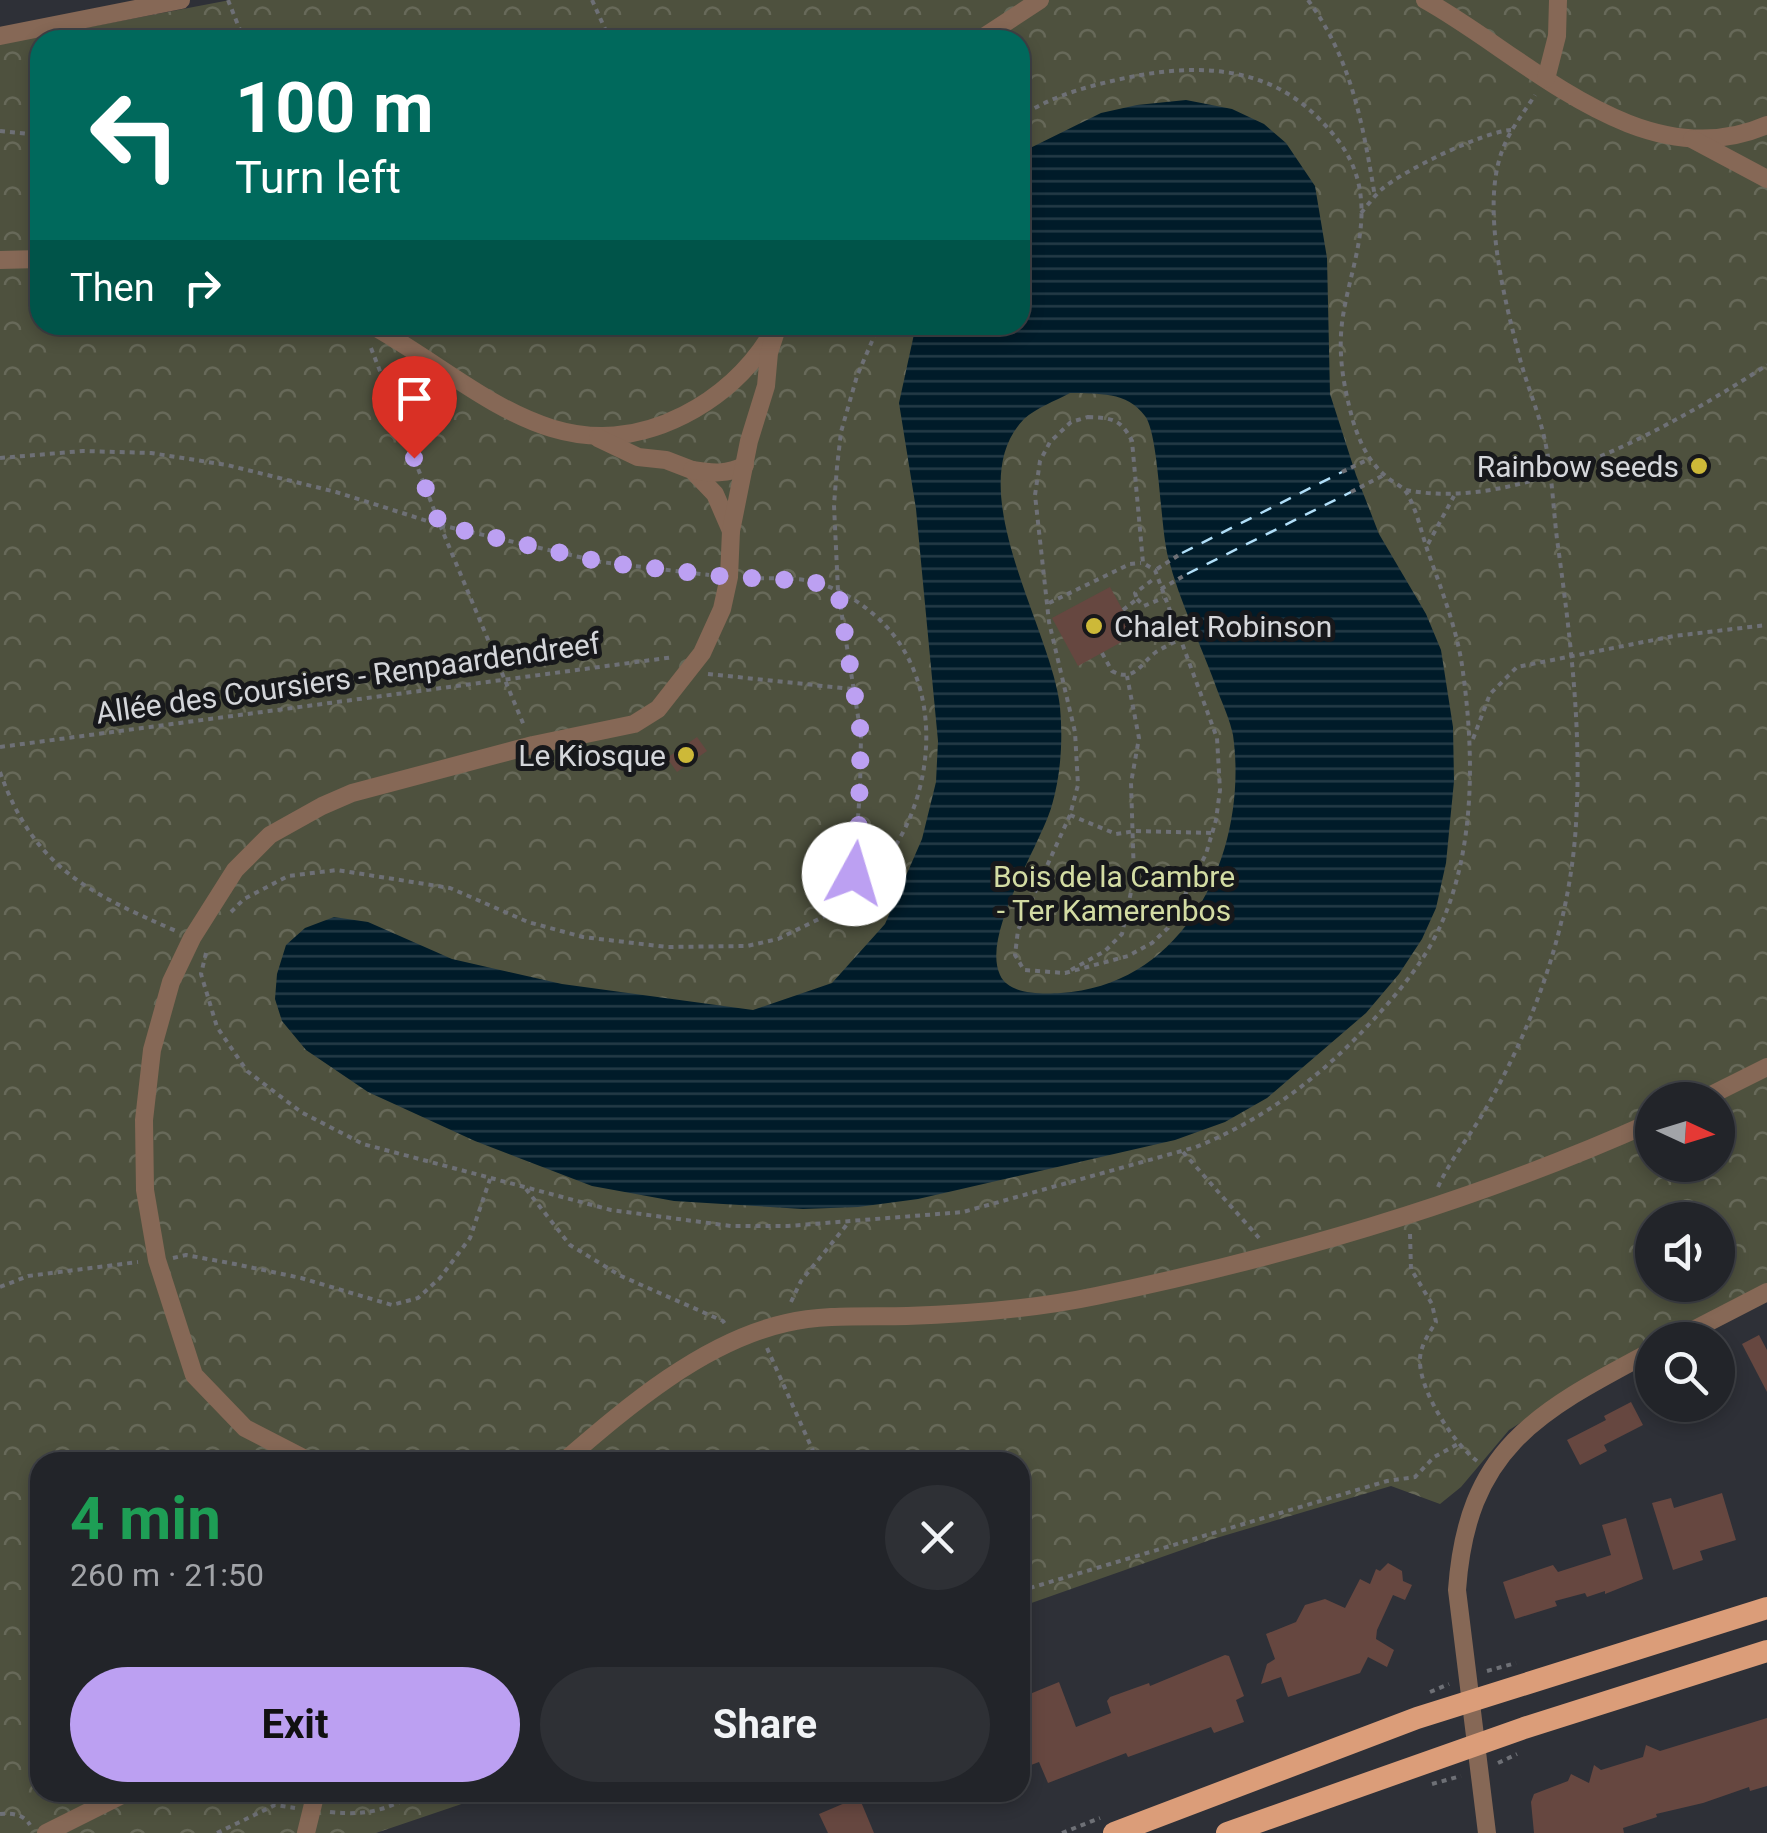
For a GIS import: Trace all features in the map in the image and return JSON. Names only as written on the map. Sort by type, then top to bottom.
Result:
[{"type":"main road","points":[[1114,1833],[1471,1700],[1767,1608]]},
{"type":"main road","points":[[1227,1833],[1476,1745],[1767,1652]]},
{"type":"street","points":[[30,30],[181,0]]},
{"type":"street","points":[[994,30],[1040,0]]},
{"type":"street","points":[[1425,0],[1596,110],[1643,131],[1692,139],[1720,138],[1767,125]]},
{"type":"street","points":[[1546,79],[1557,36],[1558,0]]},
{"type":"street","points":[[0,36],[30,30]]},
{"type":"street","points":[[1692,139],[1767,180]]},
{"type":"street","points":[[0,260],[30,259]]},
{"type":"street","points":[[372,335],[531,421],[598,438],[638,457],[666,460],[692,470],[734,472],[744,465]]},
{"type":"street","points":[[598,438],[632,435],[710,402],[742,372],[770,335]]},
{"type":"street","points":[[292,1452],[245,1428],[194,1375],[157,1260],[145,1190],[144,1120],[152,1050],[172,982],[200,941],[235,870],[270,835],[352,794],[533,745],[634,724],[658,709],[702,653],[722,609],[729,577],[731,532],[775,335]]},
{"type":"street","points":[[692,470],[716,494],[731,532]]},
{"type":"street","points":[[1735,1083],[1767,1067]]},
{"type":"street","points":[[576,1452],[660,1386],[735,1340],[788,1322],[1020,1308],[1093,1297],[1274,1254],[1404,1215],[1635,1129]]},
{"type":"street","points":[[1709,1322],[1767,1292]]},
{"type":"street","points":[[1487,1833],[1457,1590],[1460,1550],[1476,1495],[1516,1438],[1547,1413],[1635,1362]]},
{"type":"street","points":[[46,1833],[108,1802]]},
{"type":"street","points":[[307,1830],[314,1802]]},
{"type":"path","points":[[228,0],[240,30]]},
{"type":"path","points":[[592,0],[606,30]]},
{"type":"path","points":[[1308,0],[1342,54],[1360,106],[1376,197]]},
{"type":"path","points":[[1030,113],[1089,86],[1181,68],[1254,78],[1272,84],[1311,109],[1340,141],[1358,180],[1360,241],[1340,354],[1345,393],[1369,459],[1405,490],[1454,496],[1551,476],[1679,416],[1767,365]]},
{"type":"path","points":[[1432,1205],[1440,1183],[1526,1032],[1566,903],[1576,826],[1578,739],[1573,656],[1551,476],[1545,438],[1519,356],[1495,229],[1494,189],[1500,155],[1546,79]]},
{"type":"path","points":[[1361,213],[1384,188],[1495,131],[1512,130]]},
{"type":"path","points":[[0,131],[30,134]]},
{"type":"path","points":[[370,335],[440,525],[533,745]]},
{"type":"path","points":[[219,924],[244,900],[288,876],[337,870],[450,888],[528,922],[583,937],[667,947],[746,946],[778,939],[827,916],[854,874],[861,734],[838,591],[834,506],[841,432],[875,335]]},
{"type":"path","points":[[1050,603],[1130,564],[1142,563],[1155,570],[1217,738],[1220,790],[1206,854],[1168,928],[1152,943],[1128,956],[1065,973],[1024,970],[1015,955],[1018,930],[1070,815],[1078,785],[1076,732],[1054,647],[1037,525],[1040,461],[1050,442],[1072,422],[1088,417],[1111,418],[1124,424],[1132,441],[1137,477],[1142,563]]},
{"type":"path","points":[[0,458],[82,451],[150,453],[227,466],[336,492],[440,525],[601,562],[729,577],[811,581],[838,591],[869,609],[898,638],[923,690],[926,727],[918,793],[899,838],[874,875],[840,899]]},
{"type":"path","points":[[1342,472],[1369,459]]},
{"type":"path","points":[[1351,492],[1384,475]]},
{"type":"path","points":[[0,772],[42,851],[77,882],[107,901],[200,941],[201,974],[216,1027],[247,1071],[301,1112],[363,1144],[611,1210],[730,1226],[849,1222],[963,1212],[1183,1152],[1231,1134],[1290,1096],[1337,1057],[1382,1011],[1430,947],[1456,878],[1466,822],[1472,744],[1462,664],[1405,490]]},
{"type":"path","points":[[1426,547],[1454,496]]},
{"type":"path","points":[[1155,570],[1182,553]]},
{"type":"path","points":[[1161,589],[1187,574]]},
{"type":"path","points":[[1157,577],[1135,594],[1146,606],[1164,598]]},
{"type":"path","points":[[1122,610],[1138,599]]},
{"type":"path","points":[[1472,744],[1490,694],[1517,667],[1674,636],[1767,625]]},
{"type":"path","points":[[1102,653],[1112,671],[1127,676],[1180,639]]},
{"type":"path","name":"Allée des Coursiers - Renpaardendreef","points":[[0,747],[702,653]]},
{"type":"path","points":[[688,669],[852,688]]},
{"type":"path","points":[[1065,973],[1105,950],[1122,934],[1134,878],[1131,783],[1139,726],[1127,676]]},
{"type":"path","points":[[1070,815],[1116,834],[1212,833]]},
{"type":"path","points":[[1183,1152],[1274,1254]]},
{"type":"path","points":[[0,1287],[28,1276],[186,1256],[302,1278],[392,1305],[418,1298],[440,1278],[470,1238],[490,1179]]},
{"type":"path","points":[[526,1189],[570,1246],[621,1276],[723,1321],[735,1340]]},
{"type":"path","points":[[1404,1215],[1411,1236],[1411,1269],[1432,1304],[1436,1322],[1420,1359],[1422,1380],[1458,1444],[1490,1471]]},
{"type":"path","points":[[788,1322],[792,1296],[849,1222]]},
{"type":"path","points":[[760,1331],[814,1452]]},
{"type":"path","points":[[1030,1589],[1386,1481],[1415,1476],[1434,1456],[1458,1444]]},
{"type":"path","points":[[0,1814],[11,1813],[26,1819],[35,1833]]},
{"type":"green space","name":"Bois de la Cambre - Ter Kamerenbos","points":[[230,0],[1767,0],[1767,1287],[1698,1322],[1635,1322],[1635,1354],[1509,1430],[1461,1487],[1440,1504],[1391,1486],[1213,1539],[1030,1603],[1030,1452],[30,1452],[30,1802],[467,1802],[376,1833],[0,1833],[0,44],[30,38],[30,335],[1030,335],[1030,30],[73,30]]},
{"type":"water","points":[[1186,100],[1232,109],[1264,124],[1286,143],[1315,186],[1327,258],[1330,394],[1379,534],[1426,614],[1441,650],[1453,727],[1454,781],[1446,863],[1436,908],[1399,974],[1366,1013],[1267,1098],[1225,1122],[1175,1140],[918,1199],[803,1209],[674,1201],[592,1186],[475,1141],[368,1092],[306,1050],[282,1021],[275,999],[277,974],[286,945],[305,928],[334,917],[368,922],[452,959],[562,984],[753,1010],[832,983],[885,924],[922,839],[936,782],[938,741],[916,509],[899,403],[914,335],[1030,335],[1030,148],[1101,113]],"holes":[[[1070,393],[1111,396],[1138,408],[1150,426],[1168,557],[1233,735],[1231,822],[1219,864],[1201,903],[1176,938],[1144,965],[1106,984],[1061,993],[1036,993],[1018,990],[1004,982],[996,958],[1005,914],[1052,805],[1059,769],[1061,719],[1053,675],[1014,559],[1004,519],[1001,482],[1006,448],[1024,419]]]},
{"type":"building","name":"Chalet Robinson","points":[[1110,587],[1136,634],[1078,666],[1052,618]]},
{"type":"building","points":[[697,737],[707,751],[677,772],[667,758]]},
{"type":"building","points":[[1759,1335],[1767,1350],[1767,1392],[1742,1344]]},
{"type":"building","points":[[1631,1402],[1635,1422],[1643,1425],[1604,1445],[1607,1451],[1580,1465],[1567,1440],[1606,1420],[1604,1416]]},
{"type":"building","points":[[1722,1493],[1736,1540],[1700,1551],[1703,1560],[1673,1570],[1652,1503],[1671,1498],[1674,1508]]},
{"type":"building","points":[[1626,1518],[1643,1579],[1605,1594],[1587,1597],[1585,1593],[1555,1601],[1557,1606],[1515,1619],[1503,1582],[1553,1565],[1558,1572],[1611,1555],[1602,1525]]},
{"type":"building","points":[[1388,1563],[1402,1571],[1403,1581],[1412,1585],[1405,1600],[1393,1595],[1377,1630],[1376,1639],[1394,1650],[1387,1667],[1368,1657],[1360,1673],[1288,1697],[1281,1677],[1261,1684],[1267,1664],[1275,1659],[1266,1634],[1296,1622],[1305,1605],[1325,1599],[1345,1608],[1360,1579],[1370,1584],[1376,1569],[1380,1571]]},
{"type":"building","points":[[1229,1656],[1244,1696],[1236,1700],[1244,1722],[1214,1733],[1211,1727],[1128,1757],[1126,1753],[1048,1783],[1039,1762],[1031,1765],[1030,1694],[1059,1682],[1076,1727],[1111,1713],[1107,1701],[1110,1697],[1149,1683],[1150,1686]]},
{"type":"building","points":[[1767,1718],[1767,1786],[1750,1791],[1749,1787],[1656,1814],[1657,1817],[1623,1828],[1624,1833],[1534,1833],[1534,1794],[1568,1781],[1571,1774],[1589,1783],[1594,1765],[1601,1770],[1643,1757],[1646,1745],[1660,1751]]},
{"type":"building","points":[[847,1802],[861,1802],[874,1833],[828,1833],[819,1814]]},
{"type":"ferry route","points":[[1182,553],[1342,472]]},
{"type":"ferry route","points":[[1187,574],[1351,492]]},
{"type":"place","name":"Rainbow seeds","points":[[1699,466]]},
{"type":"place","name":"Chalet Robinson","points":[[1094,626]]},
{"type":"place","name":"Le Kiosque","points":[[686,755]]},
{"type":"route","points":[[414,458],[440,525],[601,562],[729,577],[811,581],[838,591],[861,734],[854,874]]}]
